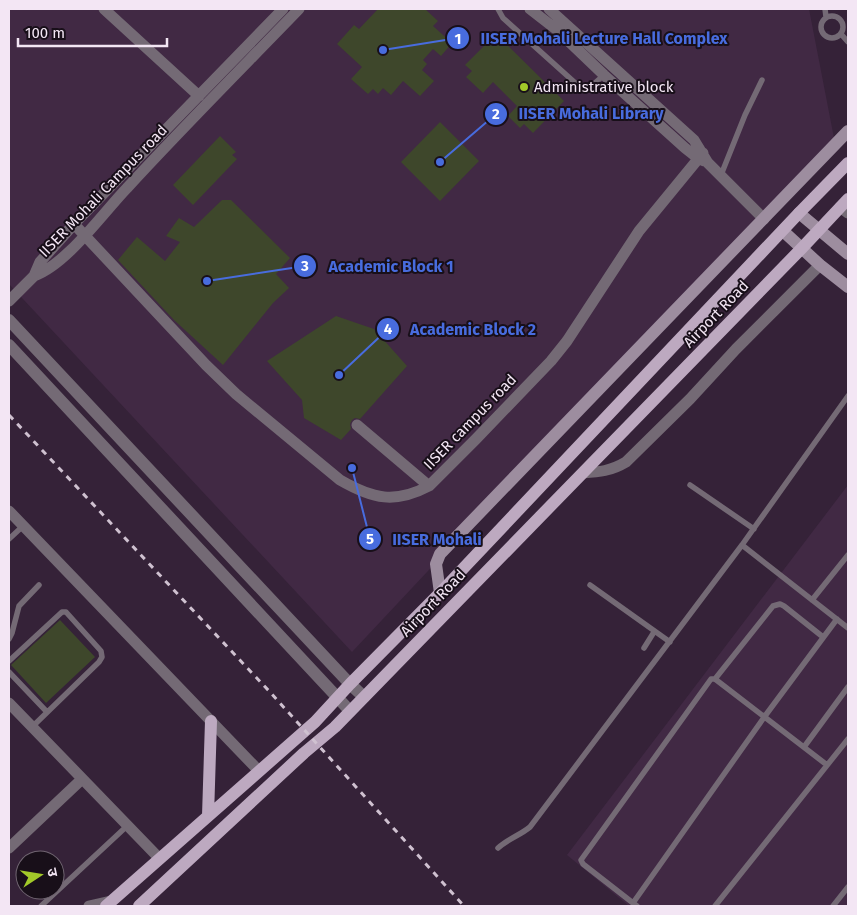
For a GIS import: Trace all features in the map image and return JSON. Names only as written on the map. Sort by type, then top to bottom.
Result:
[{"type":"main road","points":[[440,592],[436,564],[440,554],[848,131]]},
{"type":"main road","points":[[108,904],[315,722],[848,163]]},
{"type":"main road","name":"Airport Road","points":[[139,906],[350,711],[802,248],[846,207]]},
{"type":"main road","points":[[799,213],[848,254]]},
{"type":"main road","points":[[783,231],[820,265],[848,287]]},
{"type":"main road","points":[[208,816],[211,721]]},
{"type":"street","points":[[104,9],[199,96]]},
{"type":"street","name":"IISER Mohali Campus road","points":[[34,276],[40,262],[74,224],[283,9]]},
{"type":"street","name":"IISER Mohali Campus road","points":[[34,276],[46,272],[85,236],[127,188],[299,9]]},
{"type":"street","points":[[530,9],[557,30],[604,75],[703,158],[764,218]]},
{"type":"street","points":[[549,9],[694,140],[703,158]]},
{"type":"street","name":"IISER campus road","points":[[74,224],[236,394],[340,480],[355,489],[375,496],[395,498],[414,493],[429,486],[504,410],[568,341],[639,231],[703,158]]},
{"type":"street","points":[[583,473],[601,472],[626,462],[690,400],[736,349],[820,265]]},
{"type":"street","points":[[9,300],[34,276]]},
{"type":"street","points":[[9,320],[364,697]]},
{"type":"street","points":[[9,344],[350,711]]},
{"type":"street","points":[[357,425],[429,486]]},
{"type":"street","points":[[9,511],[260,771]]},
{"type":"street","points":[[9,704],[159,858]]},
{"type":"street","points":[[9,848],[81,780]]},
{"type":"street","points":[[89,906],[108,904]]},
{"type":"lane","points":[[498,9],[503,18],[582,89],[588,89],[604,75]]},
{"type":"lane","points":[[825,9],[826,17],[821,25],[824,35],[834,38],[841,34],[845,21],[830,15],[826,17]]},
{"type":"lane","points":[[841,34],[848,42]]},
{"type":"lane","points":[[721,175],[744,115],[762,80]]},
{"type":"lane","points":[[498,848],[508,839],[524,832],[530,827],[754,529],[848,396]]},
{"type":"lane","points":[[690,484],[754,529]]},
{"type":"lane","points":[[9,539],[23,526]]},
{"type":"lane","points":[[742,545],[848,628]]},
{"type":"lane","points":[[812,600],[848,555]]},
{"type":"lane","points":[[9,639],[20,606],[39,585]]},
{"type":"lane","points":[[590,585],[670,642]]},
{"type":"lane","points":[[823,637],[784,606],[780,604],[773,606],[715,678],[707,682],[582,856],[583,864],[635,905],[765,716],[837,619]]},
{"type":"lane","points":[[9,661],[62,612],[66,612],[101,651],[102,657],[99,662],[32,727]]},
{"type":"lane","points":[[644,648],[654,632]]},
{"type":"lane","points":[[9,672],[46,712]]},
{"type":"lane","points":[[715,678],[827,765]]},
{"type":"lane","points":[[804,747],[848,687]]},
{"type":"lane","points":[[715,906],[848,739]]},
{"type":"lane","points":[[41,906],[127,826]]},
{"type":"lane","points":[[833,906],[848,887]]},
{"type":"shaded area","points":[[9,9],[809,9],[834,138],[352,652],[9,284]]},
{"type":"shaded area","points":[[848,485],[848,906],[629,906],[567,855]]},
{"type":"building","points":[[378,9],[425,9],[438,21],[433,26],[452,43],[441,56],[433,49],[423,60],[427,64],[422,70],[434,81],[420,96],[403,81],[391,95],[383,88],[378,94],[373,89],[368,94],[351,79],[362,67],[337,44],[354,25],[359,29]]},
{"type":"building","name":"Administrative block","points":[[496,34],[564,101],[533,133],[524,124],[520,128],[508,116],[517,106],[493,82],[483,93],[466,77],[472,71],[465,65]]},
{"type":"building","points":[[440,122],[479,161],[440,201],[401,162]]},
{"type":"building","points":[[220,136],[236,152],[232,155],[237,159],[193,205],[173,185]]},
{"type":"building","points":[[222,200],[231,200],[290,258],[276,274],[289,288],[273,303],[223,365],[174,320],[118,260],[137,237],[165,261],[180,242],[166,236],[179,218],[194,227]]},
{"type":"building","points":[[336,316],[374,329],[407,366],[360,419],[355,418],[352,420],[350,424],[351,429],[341,440],[304,418],[302,400],[267,361]]},
{"type":"building","points":[[60,620],[95,657],[46,703],[11,665]]},
{"type":"railway","points":[[9,415],[269,691],[464,906]]},
{"type":"place","name":"IISER Mohali Lecture Hall Complex","points":[[383,50]]},
{"type":"place","name":"Administrative block","points":[[524,87]]},
{"type":"place","name":"IISER Mohali Library","points":[[440,162]]},
{"type":"place","name":"Academic Block 1","points":[[207,281]]},
{"type":"place","name":"Academic Block 2","points":[[339,375]]},
{"type":"place","name":"IISER Mohali","points":[[352,468]]}]
